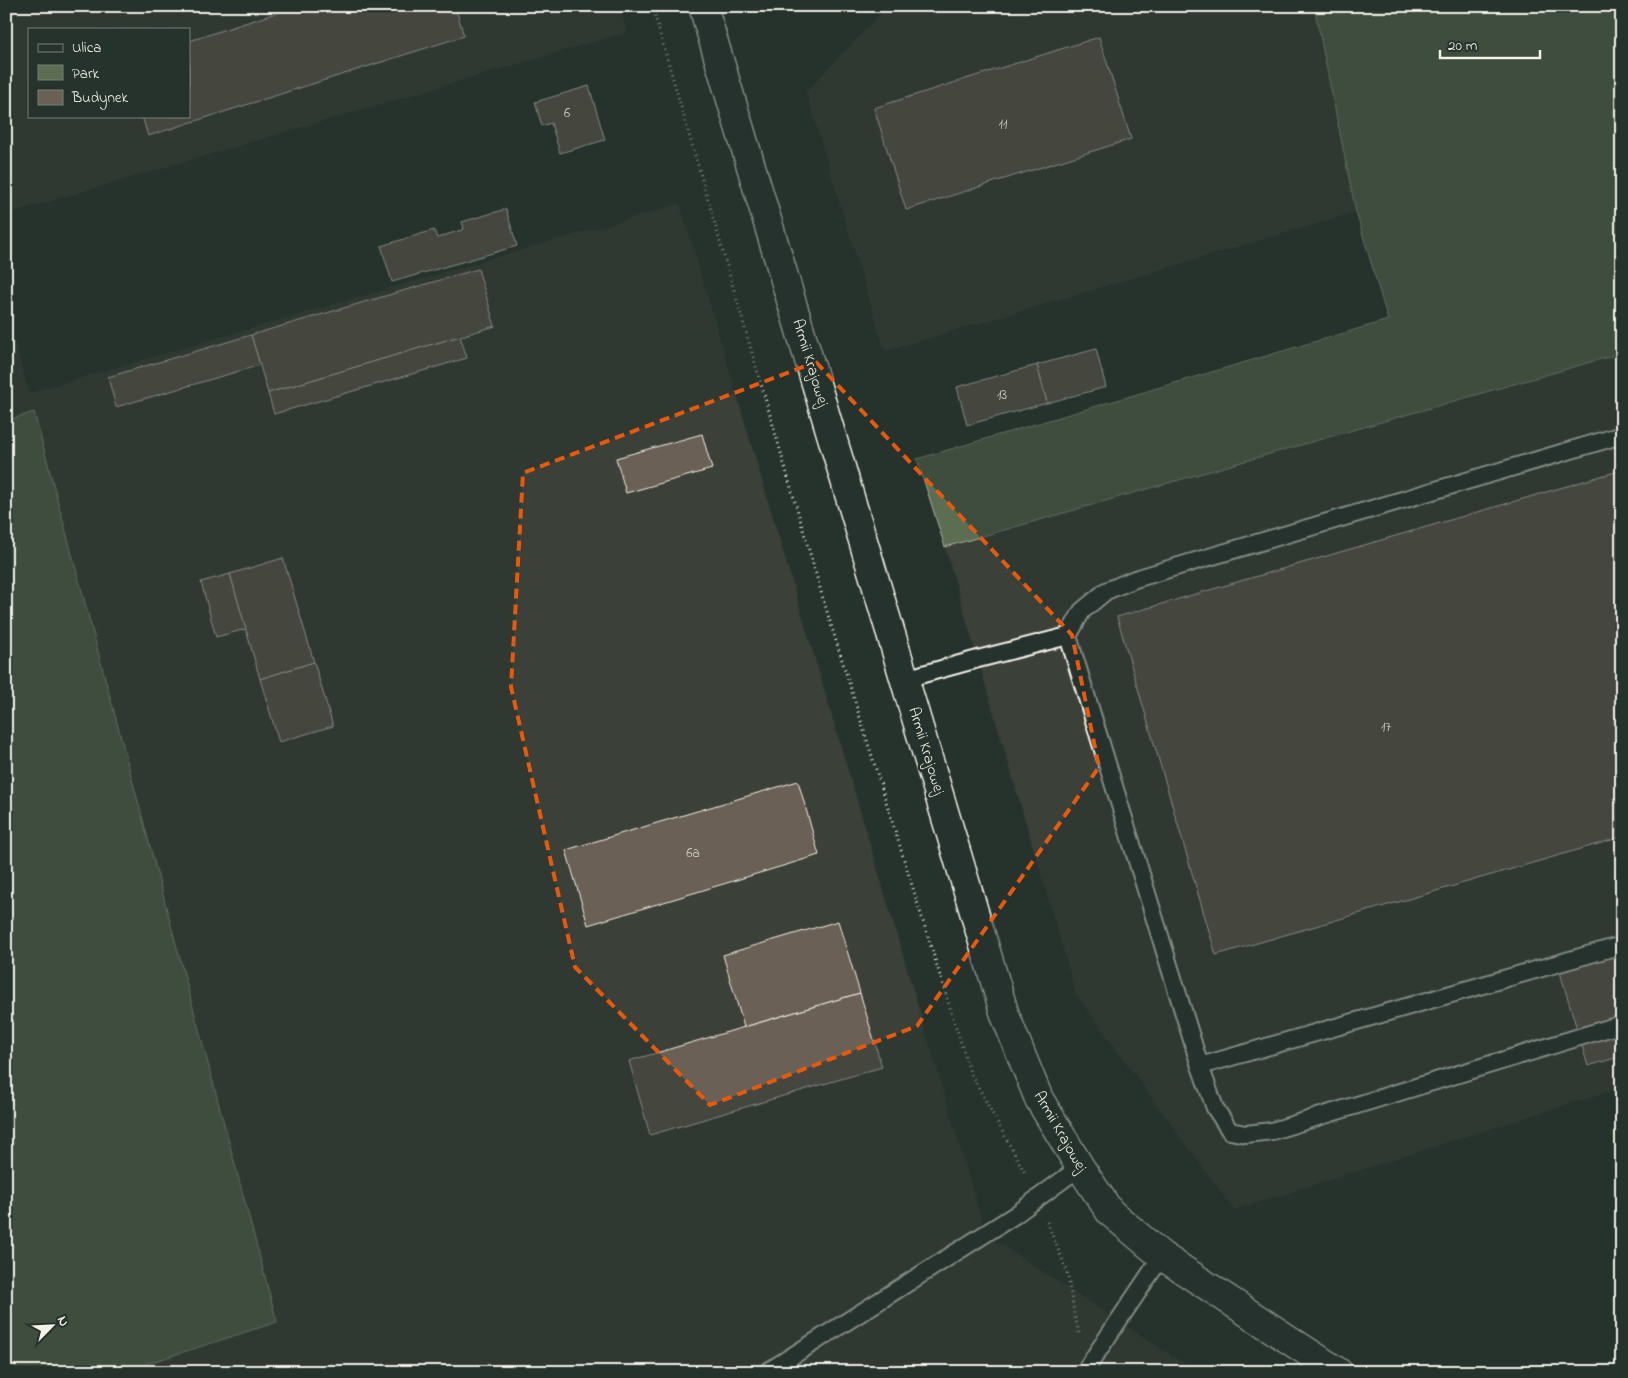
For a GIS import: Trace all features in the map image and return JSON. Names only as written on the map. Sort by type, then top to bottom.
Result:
[{"type":"street","name":"Armii Krajowej","points":[[703,6],[1005,1015],[1039,1099],[1110,1212],[1162,1256],[1338,1372]]},
{"type":"lane","points":[[1622,436],[1135,579],[1106,591],[1082,611],[1068,636],[1200,1066],[1215,1108],[1230,1131],[1246,1134],[1272,1131],[1622,1024]]},
{"type":"lane","points":[[905,679],[1068,636]]},
{"type":"lane","points":[[1200,1066],[1622,945]]},
{"type":"lane","points":[[767,1372],[1015,1215],[1080,1167]]},
{"type":"lane","points":[[1086,1369],[1162,1256]]},
{"type":"path","points":[[652,6],[824,602],[970,1072],[1038,1198],[1067,1271],[1086,1369]]},
{"type":"highlighted area","points":[[816,362],[1072,635],[1099,767],[917,1026],[710,1105],[575,967],[511,687],[523,473]]},
{"type":"shaded area","points":[[6,6],[619,6],[627,32],[6,214]]},
{"type":"shaded area","points":[[888,6],[1314,6],[1356,212],[885,351],[806,92]]},
{"type":"shaded area","points":[[680,204],[986,1235],[1197,1372],[121,1372],[277,1322],[34,413],[6,421],[6,312],[29,393]]},
{"type":"shaded area","points":[[1622,353],[1622,1087],[1234,1210],[1076,994],[945,547]]},
{"type":"green space","points":[[1314,6],[1622,6],[1622,353],[945,547],[917,459],[1388,320],[1356,212]]},
{"type":"green space","points":[[34,412],[277,1322],[121,1372],[6,1372],[6,421]]},
{"type":"building","points":[[298,6],[455,6],[464,36],[148,136],[143,118],[190,118],[190,41]]},
{"type":"building","points":[[1099,37],[1131,139],[906,210],[874,108]]},
{"type":"building","points":[[589,86],[605,140],[560,153],[551,123],[542,126],[535,102]]},
{"type":"building","points":[[506,209],[517,246],[392,282],[381,246],[434,230],[437,238],[464,229],[462,222]]},
{"type":"building","points":[[478,269],[495,326],[268,393],[251,335]]},
{"type":"building","points":[[251,335],[260,365],[116,407],[108,377]]},
{"type":"building","points":[[460,336],[467,358],[274,414],[268,393]]},
{"type":"building","points":[[1096,349],[1106,387],[1047,403],[1037,365]]},
{"type":"building","points":[[1037,365],[1047,403],[967,425],[957,387]]},
{"type":"building","points":[[702,434],[712,469],[626,493],[616,458]]},
{"type":"building","points":[[1622,470],[1622,837],[1216,955],[1117,617]]},
{"type":"building","points":[[283,558],[314,662],[260,679],[230,574]]},
{"type":"building","points":[[230,574],[246,629],[216,637],[201,582]]},
{"type":"building","points":[[314,662],[333,726],[279,742],[260,679]]},
{"type":"building","points":[[798,781],[819,855],[588,925],[566,850]]},
{"type":"building","points":[[838,921],[860,993],[744,1027],[723,955]]},
{"type":"building","points":[[1622,951],[1622,1056],[1588,1066],[1559,969]]},
{"type":"building","points":[[860,993],[882,1067],[650,1135],[629,1061]]}]
